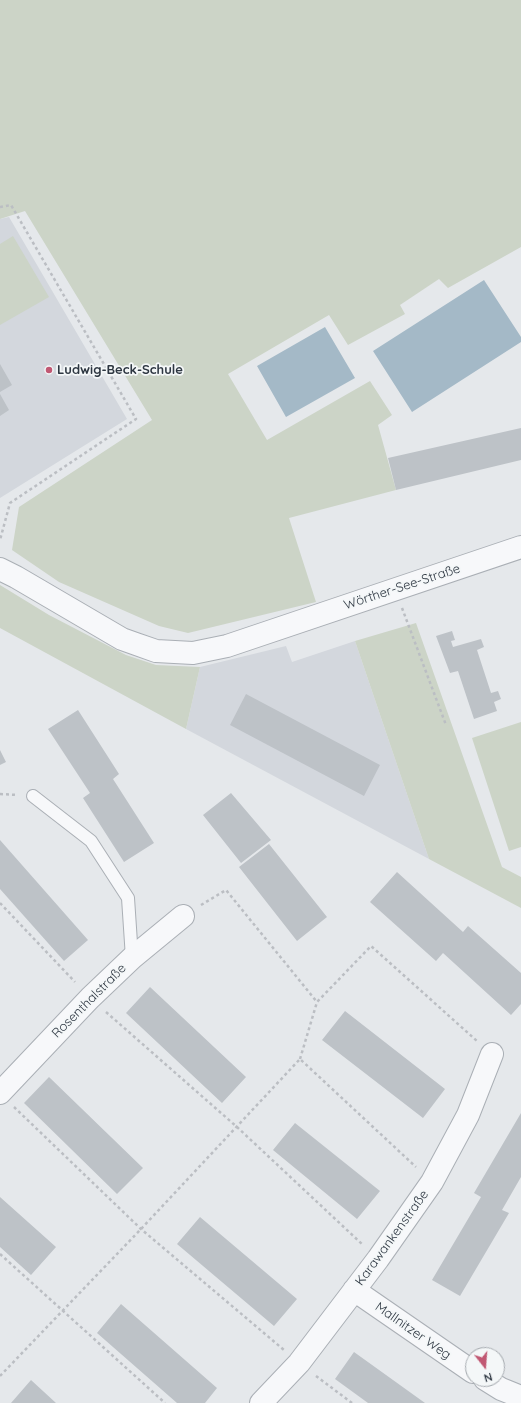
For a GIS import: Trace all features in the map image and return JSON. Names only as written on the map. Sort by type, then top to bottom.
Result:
[{"type":"street","name":"Wörther-See-Straße","points":[[0,569],[122,639],[156,651],[193,653],[210,650],[283,627],[521,548]]},
{"type":"street","name":"Rosenthalstraße","points":[[6,1099],[90,998],[132,958],[184,916]]},
{"type":"street","name":"Karawankenstraße","points":[[261,1403],[299,1363],[378,1259],[432,1182],[468,1115],[492,1054]]},
{"type":"street","name":"Mallnitzer Weg","points":[[354,1290],[465,1366]]},
{"type":"street","points":[[498,1387],[521,1397]]},
{"type":"lane","points":[[33,796],[91,841],[128,898],[132,958]]},
{"type":"path","points":[[0,207],[11,205],[136,419],[10,503],[0,540]]},
{"type":"path","points":[[395,589],[446,725]]},
{"type":"path","points":[[184,916],[226,890],[317,1002]]},
{"type":"path","points":[[0,903],[90,998],[237,1127],[378,1259]]},
{"type":"path","points":[[0,1376],[141,1229],[300,1059],[317,1002],[371,946],[492,1054]]},
{"type":"path","points":[[300,1059],[432,1182]]},
{"type":"path","points":[[6,1099],[141,1229],[299,1363],[352,1403]]},
{"type":"path","points":[[0,1254],[165,1403]]},
{"type":"shaded area","points":[[0,0],[521,0],[521,247],[448,288],[439,279],[400,305],[405,314],[348,345],[329,315],[228,374],[267,440],[370,381],[392,415],[378,425],[396,490],[289,518],[316,602],[188,633],[159,626],[59,582],[12,550],[19,507],[152,420],[25,211],[0,219]]},
{"type":"shaded area","name":"Ludwig-Beck-Schule","points":[[9,217],[127,419],[0,498],[0,219]]},
{"type":"shaded area","points":[[13,236],[49,297],[0,325],[0,244]]},
{"type":"shaded area","points":[[0,585],[49,615],[126,655],[156,665],[200,667],[186,729],[0,628]]},
{"type":"shaded area","points":[[416,623],[502,867],[521,877],[521,908],[429,859],[355,641]]},
{"type":"shaded area","points":[[355,641],[429,859],[186,729],[200,667],[286,646],[292,662]]},
{"type":"shaded area","points":[[521,722],[521,847],[509,851],[472,738]]},
{"type":"water","points":[[484,280],[521,337],[521,342],[412,412],[373,351]]},
{"type":"water","points":[[325,327],[355,378],[286,417],[257,366]]},
{"type":"building","points":[[0,364],[12,385],[0,392]]},
{"type":"building","points":[[0,394],[9,410],[0,416]]},
{"type":"building","points":[[521,428],[521,460],[396,490],[388,458]]},
{"type":"building","points":[[452,631],[455,640],[451,641],[453,647],[481,639],[484,647],[477,650],[491,693],[498,691],[501,699],[494,702],[497,711],[474,719],[458,671],[450,673],[436,636]]},
{"type":"building","points":[[246,694],[380,765],[364,796],[230,725]]},
{"type":"building","points":[[78,710],[119,774],[113,779],[154,843],[124,862],[83,798],[90,793],[48,729]]},
{"type":"building","points":[[0,750],[6,762],[0,765]]},
{"type":"building","points":[[231,793],[271,840],[241,863],[203,815]]},
{"type":"building","points":[[0,840],[88,940],[64,961],[0,889]]},
{"type":"building","points":[[269,844],[327,917],[297,941],[239,867]]},
{"type":"building","points":[[397,872],[463,932],[468,926],[521,973],[521,1004],[511,1015],[443,953],[436,961],[370,902]]},
{"type":"building","points":[[150,987],[246,1077],[222,1103],[126,1013]]},
{"type":"building","points":[[345,1011],[445,1089],[423,1118],[322,1040]]},
{"type":"building","points":[[49,1077],[143,1168],[117,1194],[24,1103]]},
{"type":"building","points":[[521,1113],[521,1177],[502,1210],[509,1213],[460,1296],[432,1280],[481,1197],[474,1193]]},
{"type":"building","points":[[295,1123],[380,1191],[357,1219],[273,1150]]},
{"type":"building","points":[[0,1197],[56,1247],[31,1275],[0,1247]]},
{"type":"building","points":[[200,1217],[297,1299],[274,1326],[177,1244]]},
{"type":"building","points":[[121,1304],[217,1388],[205,1403],[177,1403],[97,1333]]},
{"type":"building","points":[[354,1352],[425,1403],[368,1403],[335,1379]]},
{"type":"building","points":[[31,1380],[56,1403],[11,1403]]},
{"type":"place","name":"Ludwig-Beck-Schule","points":[[49,370]]}]
